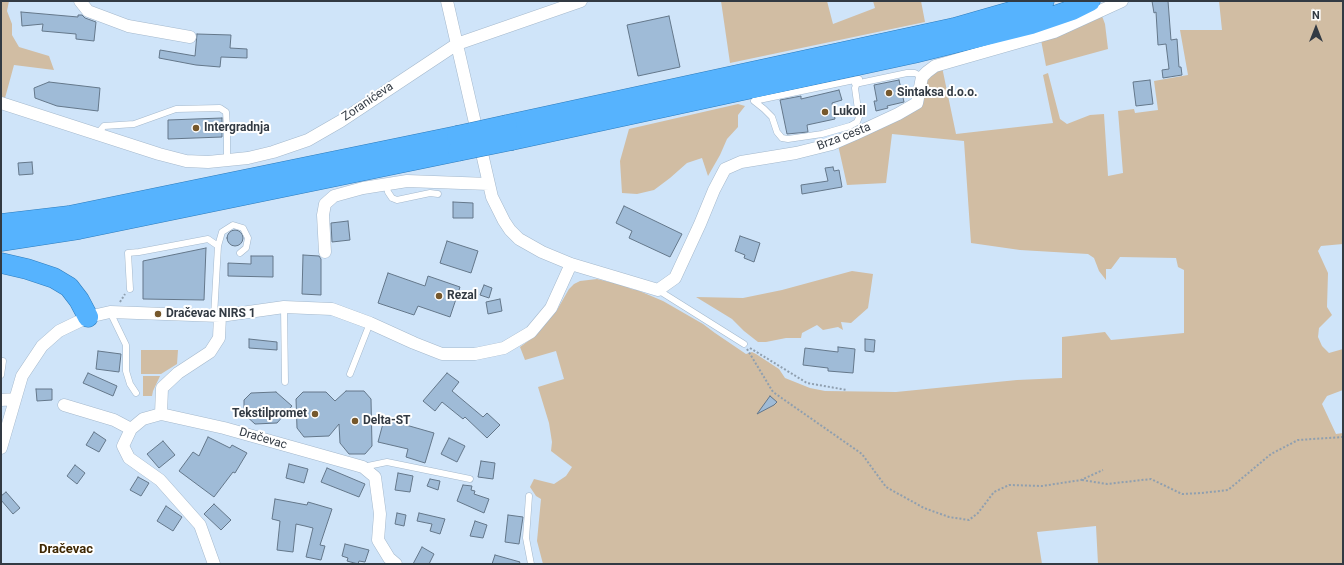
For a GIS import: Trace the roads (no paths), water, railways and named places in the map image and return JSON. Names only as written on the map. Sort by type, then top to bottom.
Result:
[{"type":"highway","points":[[1,224],[69,216],[458,143],[954,28],[1044,1]]},
{"type":"highway","points":[[509,132],[712,97],[914,54],[1031,24],[1072,10],[1090,1]]},
{"type":"highway","points":[[857,82],[865,74],[902,66],[914,54]]},
{"type":"highway","points":[[712,97],[724,102],[744,98],[754,101]]},
{"type":"highway","points":[[1,241],[79,229],[252,194],[458,143]]},
{"type":"highway","points":[[1,263],[27,269],[54,278],[69,287],[80,300],[88,317]]},
{"type":"street","points":[[80,1],[88,11],[128,26],[190,37]]},
{"type":"street","points":[[447,1],[492,197],[504,220],[519,239],[542,252],[571,264],[658,290]]},
{"type":"street","name":"Zoranićeva","points":[[1,103],[159,154],[186,161],[208,162],[248,158],[267,154],[308,140],[341,121],[457,44],[581,1]]},
{"type":"street","points":[[922,78],[935,66],[1054,32],[1122,1]]},
{"type":"street","name":"Brza cesta","points":[[658,290],[675,278],[720,176],[725,169],[741,162],[796,153],[832,144],[859,126],[898,114],[917,103],[922,78]]},
{"type":"street","points":[[326,252],[323,215],[325,204],[334,196],[363,188],[407,181],[489,184]]},
{"type":"street","points":[[1,448],[22,376],[42,346],[59,331],[88,317],[111,312],[217,316],[284,307],[332,309],[370,323],[442,354],[475,354],[504,348],[531,332],[551,308],[571,264]]},
{"type":"street","points":[[161,414],[162,388],[178,373],[210,352],[219,338],[217,316]]},
{"type":"street","points":[[1,400],[15,399]]},
{"type":"street","points":[[64,404],[114,420],[131,429],[123,446],[129,458],[160,480],[200,525],[214,564]]},
{"type":"street","name":"Dračevac","points":[[131,429],[143,419],[161,414],[224,428],[363,467]]},
{"type":"street","points":[[363,467],[375,478],[380,514],[378,540],[389,558],[396,564]]},
{"type":"lane","points":[[754,101],[907,73],[914,73],[922,78]]},
{"type":"lane","points":[[754,101],[772,117],[777,132],[782,138],[788,139],[822,134],[850,126],[859,126],[855,92],[857,82]]},
{"type":"lane","points":[[97,134],[104,126],[134,124],[176,109],[220,108],[226,112],[227,160]]},
{"type":"lane","points":[[386,184],[388,192],[392,198],[397,200],[430,193],[438,194]]},
{"type":"lane","points":[[217,316],[218,246],[222,232],[233,225],[243,228],[248,238],[246,248],[240,253]]},
{"type":"lane","points":[[130,289],[128,253],[208,239],[218,246]]},
{"type":"lane","points":[[658,290],[744,344]]},
{"type":"lane","points":[[284,307],[285,382]]},
{"type":"lane","points":[[111,312],[126,345],[126,371],[130,384],[136,393]]},
{"type":"lane","points":[[350,374],[370,323]]},
{"type":"lane","points":[[1,361],[3,361],[1,375]]},
{"type":"lane","name":"Dračevac","points":[[363,467],[387,462],[470,479]]},
{"type":"lane","points":[[529,496],[526,538],[531,564]]},
{"type":"place","name":"Sintaksa d.o.o.","points":[[889,93]]},
{"type":"place","name":"Lukoil","points":[[825,112]]},
{"type":"place","name":"Intergradnja","points":[[196,128]]},
{"type":"place","name":"Rezal","points":[[439,296]]},
{"type":"place","name":"Dračevac NIRS 1","points":[[158,314]]},
{"type":"place","name":"Tekstilpromet","points":[[315,414]]},
{"type":"place","name":"Delta-ST","points":[[355,421]]},
{"type":"district","name":"Dračevac","points":[[66,550]]}]
